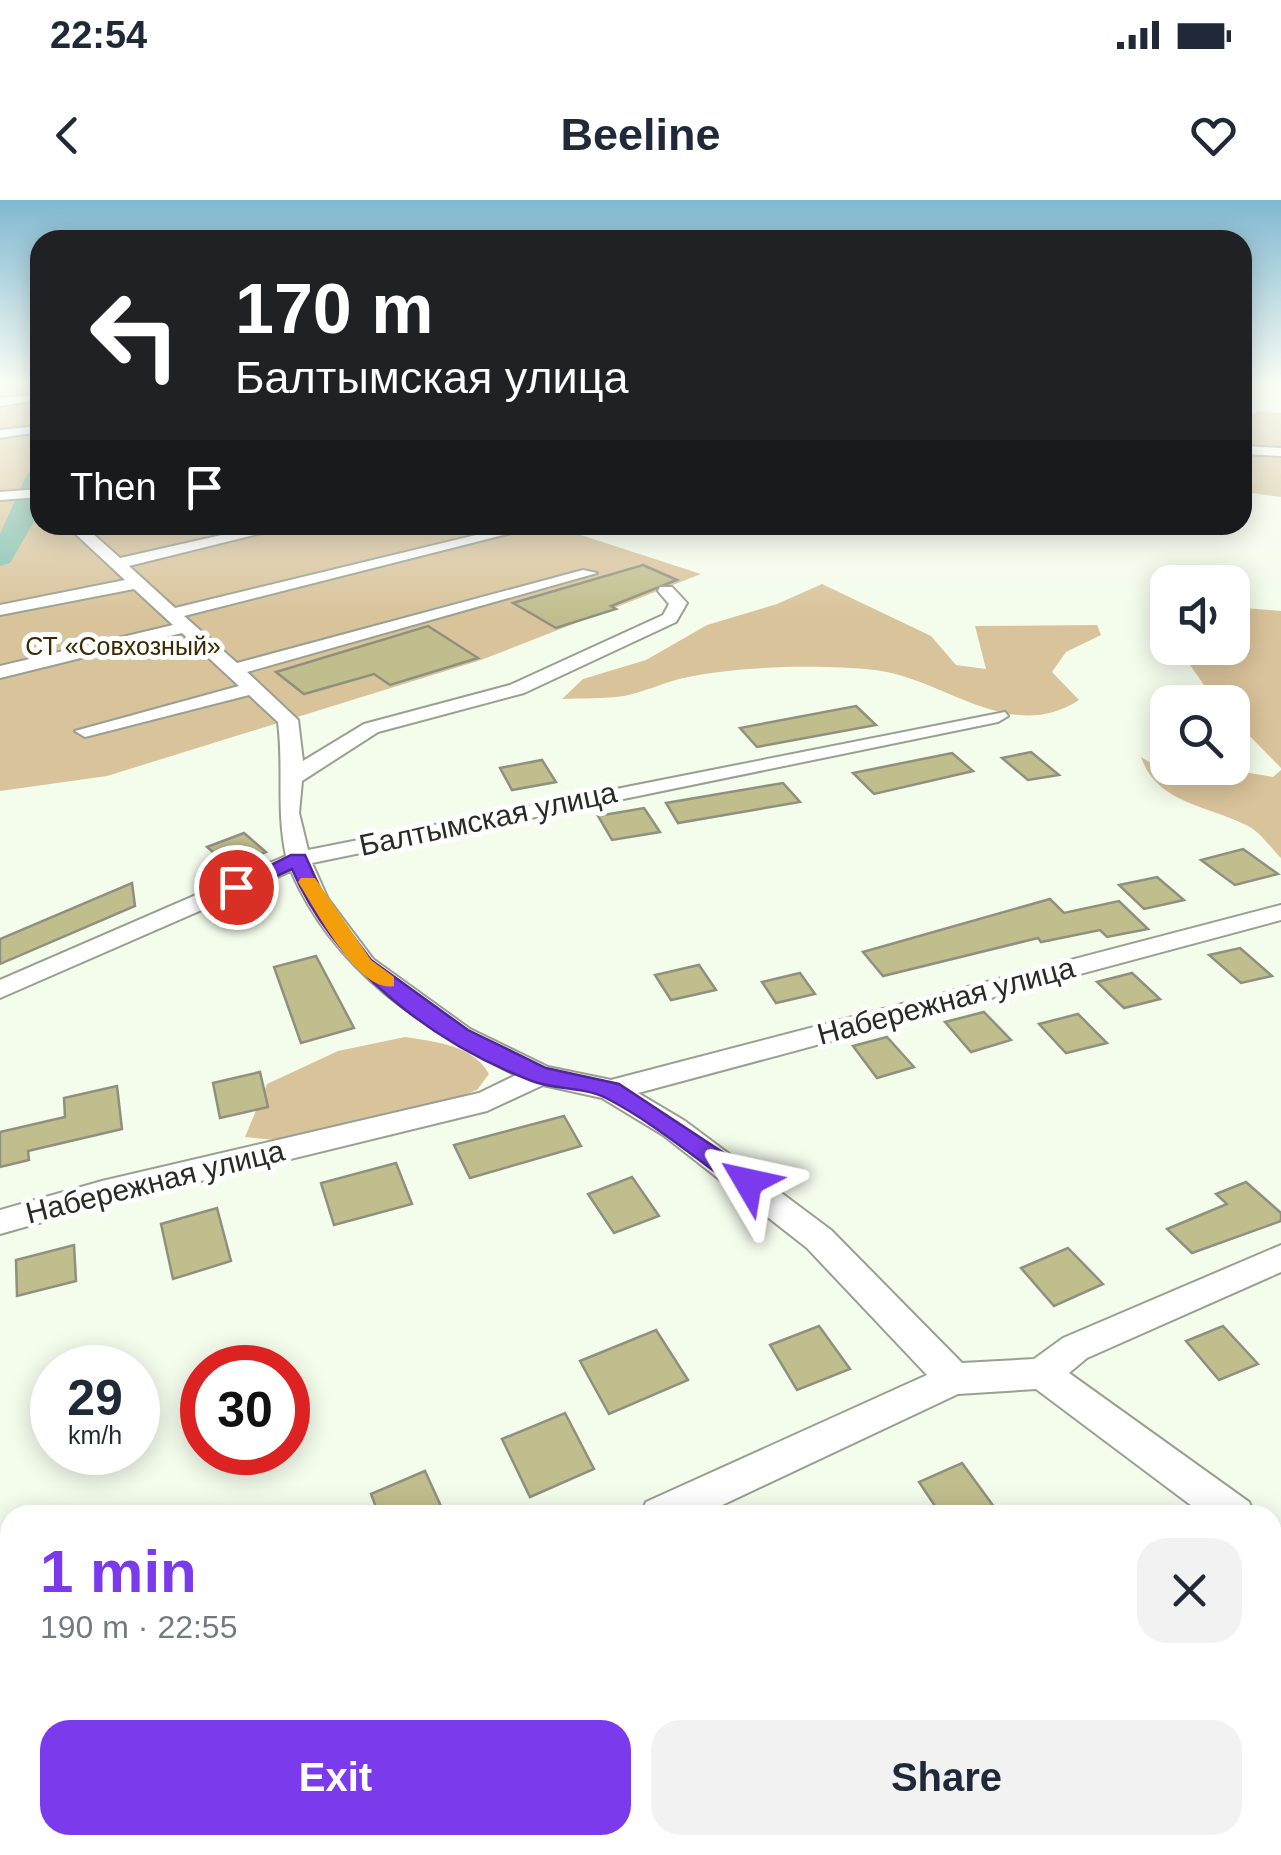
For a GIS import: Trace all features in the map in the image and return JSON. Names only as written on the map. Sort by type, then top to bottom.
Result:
[{"type":"street","points":[[1,496],[30,495]]},
{"type":"street","points":[[85,535],[288,720],[292,778],[288,813],[298,859],[316,900],[364,965],[460,1035],[540,1075],[611,1090],[689,1139],[819,1238],[954,1379]]},
{"type":"street","points":[[117,564],[243,535]]},
{"type":"street","points":[[0,672],[493,535]]},
{"type":"street","points":[[233,670],[589,574]]},
{"type":"street","points":[[0,610],[137,582]]},
{"type":"street","points":[[292,778],[371,728],[517,689],[670,618],[678,603],[666,591]]},
{"type":"street","points":[[85,731],[253,688]]},
{"type":"street","name":"Балтымская улица","points":[[0,990],[298,859],[998,716]]},
{"type":"street","name":"Набережная улица","points":[[611,1090],[1281,912]]},
{"type":"street","name":"Набережная улица","points":[[0,1222],[102,1193],[487,1101],[540,1075]]},
{"type":"street","points":[[682,1505],[954,1379],[1042,1374],[1075,1348],[1281,1258]]},
{"type":"street","points":[[1042,1374],[1221,1505]]},
{"type":"green space","name":"СТ «Совхозный»","points":[[0,462],[30,462],[30,535],[581,535],[701,574],[481,660],[107,776],[0,791]]},
{"type":"green space","points":[[1252,462],[1281,462],[1281,497],[1252,493]]},
{"type":"green space","points":[[822,584],[931,636],[956,665],[986,669],[975,626],[1097,625],[1101,635],[1066,652],[1052,672],[1079,700],[1053,712],[1028,716],[1003,713],[901,676],[829,667],[729,671],[683,678],[624,696],[562,699],[583,679],[646,660],[707,625],[777,604]]},
{"type":"green space","points":[[1250,608],[1281,611],[1281,768],[1250,736],[1250,685],[1204,685],[1190,665],[1250,665]]},
{"type":"green space","points":[[1281,770],[1281,858],[1248,826],[1171,794],[1159,785],[1250,785],[1250,773],[1273,777]]},
{"type":"green space","points":[[405,1037],[464,1051],[489,1074],[477,1090],[433,1107],[286,1141],[245,1137],[267,1084],[338,1051]]},
{"type":"building","points":[[643,565],[677,580],[611,606],[616,609],[556,628],[513,603]]},
{"type":"building","points":[[428,626],[478,658],[390,685],[374,674],[304,694],[276,672]]},
{"type":"building","points":[[856,706],[876,725],[757,747],[740,728]]},
{"type":"building","points":[[1031,752],[1059,775],[1028,780],[1002,758]]},
{"type":"building","points":[[952,753],[973,771],[874,794],[853,773]]},
{"type":"building","points":[[542,760],[556,782],[512,790],[500,768]]},
{"type":"building","points":[[783,783],[800,802],[678,823],[666,803]]},
{"type":"building","points":[[644,808],[660,832],[612,840],[598,816]]},
{"type":"building","points":[[244,833],[266,852],[229,866],[207,847]]},
{"type":"building","points":[[1243,849],[1278,874],[1235,885],[1201,860]]},
{"type":"building","points":[[1157,877],[1184,900],[1144,909],[1119,885]]},
{"type":"building","points":[[132,883],[135,906],[0,964],[0,939]]},
{"type":"building","points":[[1050,899],[1064,913],[1119,901],[1148,929],[1107,937],[1100,930],[1041,942],[1038,938],[883,976],[863,952]]},
{"type":"building","points":[[1240,948],[1272,976],[1241,983],[1209,955]]},
{"type":"building","points":[[316,956],[354,1028],[301,1043],[274,967]]},
{"type":"building","points":[[699,965],[716,990],[671,1000],[655,975]]},
{"type":"building","points":[[800,973],[815,994],[776,1003],[762,982]]},
{"type":"building","points":[[1132,973],[1160,999],[1124,1008],[1097,982]]},
{"type":"building","points":[[984,1012],[1011,1040],[971,1052],[945,1022]]},
{"type":"building","points":[[1078,1014],[1107,1043],[1066,1053],[1039,1024]]},
{"type":"building","points":[[887,1037],[914,1067],[877,1078],[853,1046]]},
{"type":"building","points":[[260,1072],[268,1107],[220,1118],[213,1083]]},
{"type":"building","points":[[117,1086],[122,1129],[28,1151],[29,1160],[0,1167],[0,1132],[65,1117],[64,1098]]},
{"type":"building","points":[[564,1116],[581,1146],[470,1178],[454,1145]]},
{"type":"building","points":[[396,1163],[412,1204],[334,1225],[321,1183]]},
{"type":"building","points":[[632,1177],[659,1216],[614,1233],[588,1194]]},
{"type":"building","points":[[1246,1182],[1281,1213],[1281,1221],[1192,1253],[1167,1229],[1227,1204],[1216,1194]]},
{"type":"building","points":[[217,1208],[231,1261],[173,1279],[161,1224]]},
{"type":"building","points":[[74,1245],[76,1281],[17,1296],[16,1260]]},
{"type":"building","points":[[1068,1248],[1103,1284],[1054,1306],[1021,1268]]},
{"type":"building","points":[[819,1326],[850,1369],[797,1390],[770,1345]]},
{"type":"building","points":[[1223,1326],[1258,1364],[1219,1380],[1186,1341]]},
{"type":"building","points":[[656,1330],[688,1380],[609,1414],[580,1361]]},
{"type":"building","points":[[565,1413],[594,1469],[530,1497],[502,1439]]},
{"type":"building","points":[[962,1463],[993,1505],[934,1505],[919,1482]]},
{"type":"building","points":[[425,1471],[440,1505],[375,1505],[371,1494]]},
{"type":"waterway","points":[[0,557],[30,501]]},
{"type":"slow traffic","points":[[308,882],[316,900],[364,965],[386,981]]},
{"type":"route","points":[[236,887],[298,859],[316,900],[364,965],[460,1035],[540,1075],[611,1090],[674,1128],[748,1182]]}]
